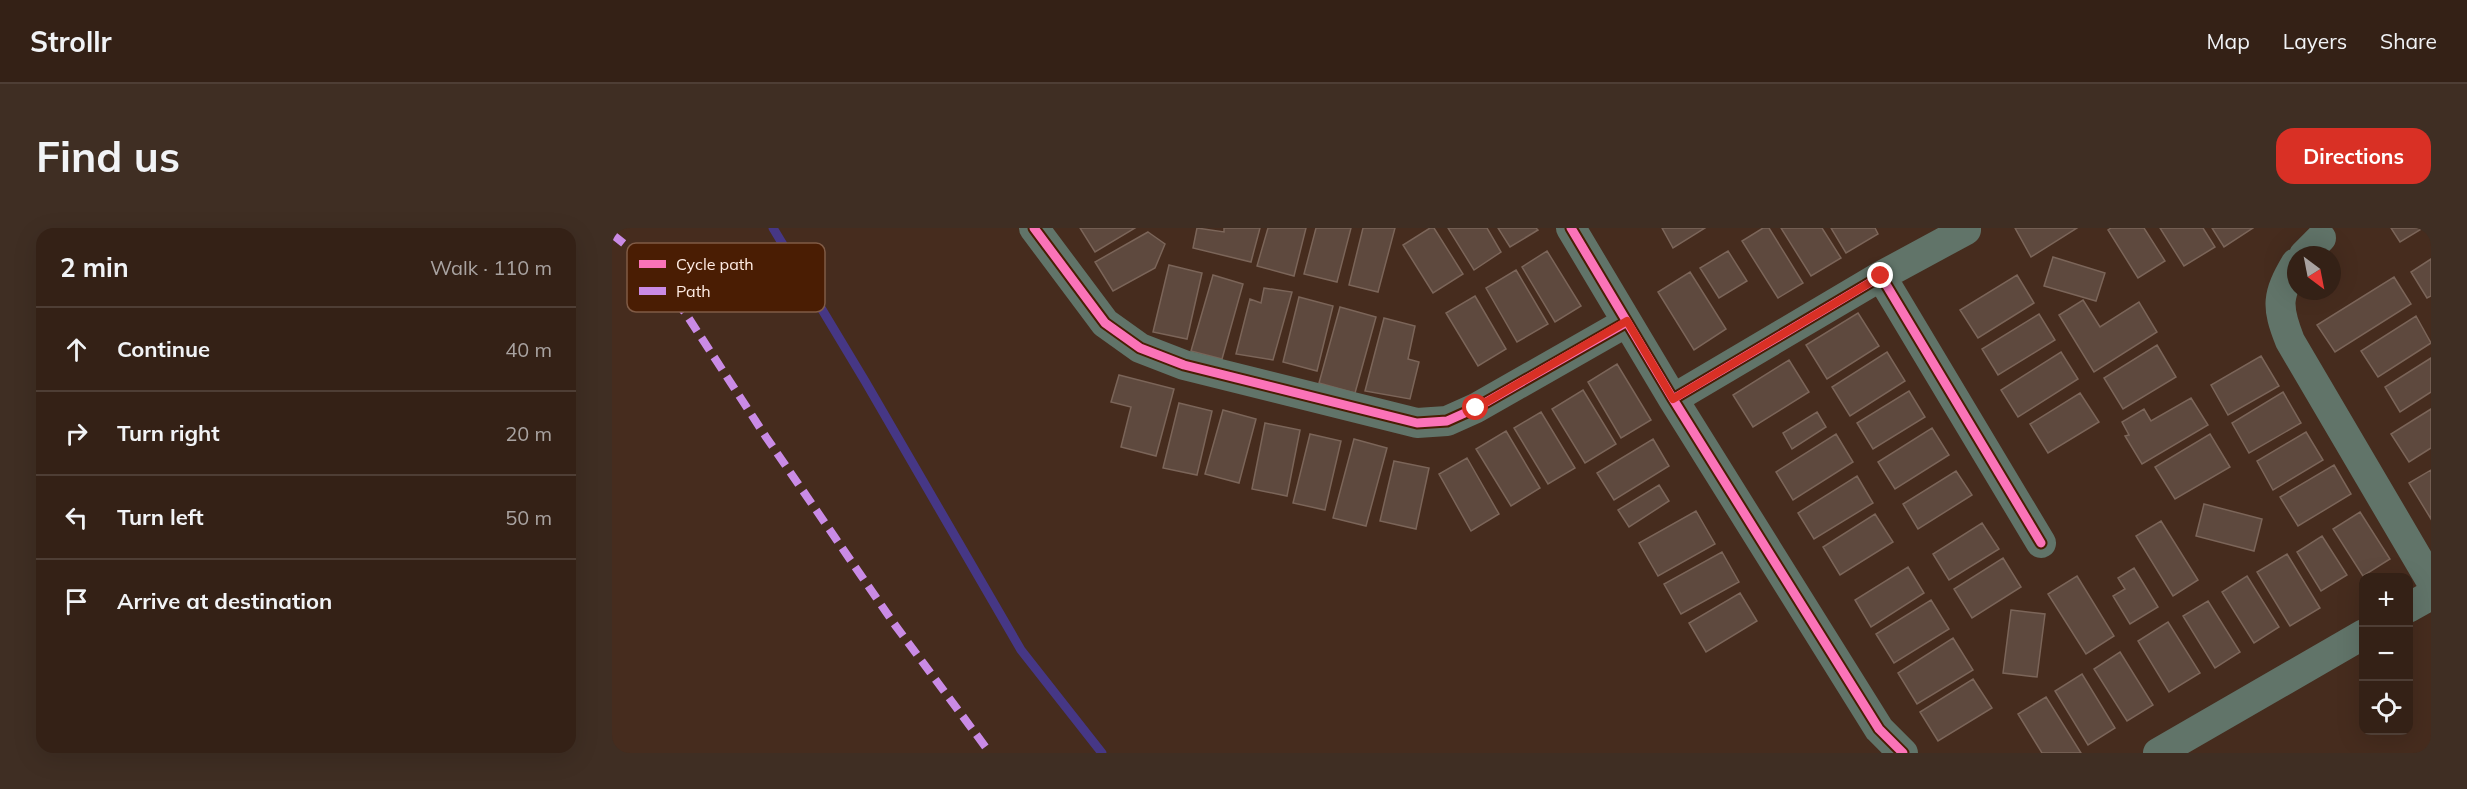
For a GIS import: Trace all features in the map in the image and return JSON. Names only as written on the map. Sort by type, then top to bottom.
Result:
[{"type":"street","points":[[1034,228],[1105,323],[1140,348],[1184,365],[1417,423],[1446,421],[1476,408],[1627,321]]},
{"type":"street","points":[[1571,228],[1673,399],[1879,729],[1903,753]]},
{"type":"street","points":[[1673,399],[1881,276],[1966,230]]},
{"type":"street","points":[[1881,276],[2041,543]]},
{"type":"street","points":[[2287,278],[2281,288],[2279,314],[2290,340],[2431,581]]},
{"type":"street","points":[[2413,606],[2431,595]]},
{"type":"street","points":[[2158,753],[2359,637]]},
{"type":"building","points":[[1080,228],[1135,228],[1095,252]]},
{"type":"building","points":[[1197,228],[1224,232],[1224,228],[1260,228],[1251,262],[1193,248]]},
{"type":"building","points":[[1268,228],[1306,228],[1294,276],[1257,266]]},
{"type":"building","points":[[1316,228],[1351,228],[1337,282],[1304,274]]},
{"type":"building","points":[[1363,228],[1395,228],[1378,292],[1349,285]]},
{"type":"building","points":[[1430,228],[1434,228],[1463,274],[1433,293],[1403,245]]},
{"type":"building","points":[[1448,228],[1487,228],[1501,252],[1474,270]]},
{"type":"building","points":[[1498,228],[1536,228],[1538,230],[1510,247]]},
{"type":"building","points":[[1662,228],[1705,228],[1673,248]]},
{"type":"building","points":[[1763,228],[1769,228],[1803,283],[1778,298],[1742,241]]},
{"type":"building","points":[[1781,228],[1822,228],[1841,258],[1811,276]]},
{"type":"building","points":[[1831,228],[1875,228],[1878,234],[1846,253]]},
{"type":"building","points":[[2015,228],[2077,228],[2031,257]]},
{"type":"building","points":[[2111,228],[2144,228],[2165,261],[2138,278],[2108,230]]},
{"type":"building","points":[[2160,228],[2203,228],[2215,247],[2184,266]]},
{"type":"building","points":[[2212,228],[2253,228],[2224,247]]},
{"type":"building","points":[[2391,228],[2423,228],[2400,242]]},
{"type":"building","points":[[1148,232],[1165,244],[1155,268],[1113,291],[1095,262]]},
{"type":"building","points":[[1547,251],[1581,306],[1555,322],[1522,267]]},
{"type":"building","points":[[1728,251],[1747,281],[1719,298],[1700,268]]},
{"type":"building","points":[[2053,257],[2105,273],[2096,301],[2044,286]]},
{"type":"building","points":[[2431,259],[2431,296],[2427,298],[2411,272]]},
{"type":"building","points":[[1169,265],[1202,273],[1187,339],[1153,332]]},
{"type":"building","points":[[1516,270],[1548,324],[1517,342],[1486,288]]},
{"type":"building","points":[[1690,272],[1726,329],[1694,350],[1658,292]]},
{"type":"building","points":[[1213,275],[1243,284],[1222,359],[1191,351]]},
{"type":"building","points":[[2017,275],[2034,303],[1978,338],[1960,310]]},
{"type":"building","points":[[2394,277],[2411,304],[2335,352],[2317,325]]},
{"type":"building","points":[[1264,288],[1292,292],[1273,360],[1236,354],[1250,299],[1261,303]]},
{"type":"building","points":[[1475,296],[1506,349],[1478,366],[1446,313]]},
{"type":"building","points":[[1299,297],[1333,306],[1317,371],[1283,362]]},
{"type":"building","points":[[2083,300],[2100,327],[2139,302],[2157,332],[2094,372],[2059,315]]},
{"type":"building","points":[[1340,307],[1376,317],[1355,393],[1319,383]]},
{"type":"building","points":[[1858,313],[1879,346],[1827,379],[1806,345]]},
{"type":"building","points":[[2039,314],[2055,340],[1998,375],[1982,349]]},
{"type":"building","points":[[2416,316],[2431,343],[2378,377],[2361,351]]},
{"type":"building","points":[[1384,318],[1415,326],[1408,359],[1419,362],[1410,399],[1365,391]]},
{"type":"building","points":[[2157,345],[2176,377],[2123,409],[2104,378]]},
{"type":"building","points":[[1887,352],[1905,381],[1850,416],[1832,387]]},
{"type":"building","points":[[2061,352],[2078,379],[2018,417],[2001,390]]},
{"type":"building","points":[[2261,356],[2279,386],[2228,415],[2211,385]]},
{"type":"building","points":[[2431,358],[2431,392],[2400,412],[2385,387]]},
{"type":"building","points":[[1789,360],[1809,392],[1753,427],[1733,395]]},
{"type":"building","points":[[1617,364],[1651,420],[1621,438],[1588,382]]},
{"type":"building","points":[[1119,375],[1174,389],[1156,456],[1121,447],[1131,407],[1111,402]]},
{"type":"building","points":[[1583,390],[1616,444],[1585,463],[1552,409]]},
{"type":"building","points":[[1909,391],[1925,417],[1873,449],[1857,423]]},
{"type":"building","points":[[2283,392],[2301,423],[2249,453],[2232,423]]},
{"type":"building","points":[[2080,393],[2099,422],[2048,453],[2030,424]]},
{"type":"building","points":[[2191,398],[2208,425],[2142,464],[2125,436],[2129,435],[2122,422],[2144,409],[2151,421]]},
{"type":"building","points":[[1179,403],[1212,411],[1197,475],[1163,468]]},
{"type":"building","points":[[2431,409],[2431,448],[2409,462],[2391,434]]},
{"type":"building","points":[[1223,410],[1256,419],[1239,483],[1205,474]]},
{"type":"building","points":[[1541,412],[1575,468],[1548,484],[1514,428]]},
{"type":"building","points":[[1817,412],[1826,427],[1792,449],[1783,433]]},
{"type":"building","points":[[1265,423],[1300,430],[1287,496],[1252,489]]},
{"type":"building","points":[[1932,428],[1949,455],[1895,489],[1878,462]]},
{"type":"building","points":[[1506,431],[1540,488],[1511,506],[1476,449]]},
{"type":"building","points":[[2306,432],[2323,460],[2273,490],[2257,461]]},
{"type":"building","points":[[1310,434],[1341,441],[1325,510],[1293,503]]},
{"type":"building","points":[[1836,434],[1853,462],[1793,500],[1776,472]]},
{"type":"building","points":[[2210,434],[2230,467],[2175,499],[2155,467]]},
{"type":"building","points":[[1354,439],[1387,448],[1366,526],[1333,518]]},
{"type":"building","points":[[1653,439],[1669,466],[1614,500],[1597,473]]},
{"type":"building","points":[[1467,458],[1499,514],[1471,531],[1439,474]]},
{"type":"building","points":[[1394,461],[1429,468],[1416,529],[1380,521]]},
{"type":"building","points":[[2334,465],[2351,494],[2298,526],[2280,497]]},
{"type":"building","points":[[2431,470],[2431,519],[2409,483]]},
{"type":"building","points":[[1956,471],[1972,495],[1918,529],[1903,504]]},
{"type":"building","points":[[1857,476],[1873,503],[1814,539],[1798,513]]},
{"type":"building","points":[[1659,485],[1669,501],[1629,527],[1618,510]]},
{"type":"building","points":[[2204,504],[2262,519],[2254,551],[2196,536]]},
{"type":"building","points":[[1696,511],[1715,544],[1658,576],[1639,543]]},
{"type":"building","points":[[2360,512],[2390,559],[2368,573],[2361,573],[2333,529]]},
{"type":"building","points":[[1875,514],[1893,542],[1840,575],[1823,547]]},
{"type":"building","points":[[2161,521],[2198,580],[2173,596],[2136,536]]},
{"type":"building","points":[[1982,523],[1999,549],[1949,580],[1933,554]]},
{"type":"building","points":[[2322,536],[2347,575],[2321,591],[2297,552]]},
{"type":"building","points":[[1722,552],[1739,582],[1681,614],[1664,584]]},
{"type":"building","points":[[2287,554],[2320,608],[2290,626],[2257,572]]},
{"type":"building","points":[[2003,558],[2021,587],[1972,618],[1954,589]]},
{"type":"building","points":[[1908,567],[1924,593],[1871,627],[1855,600]]},
{"type":"building","points":[[2134,568],[2158,607],[2130,624],[2113,596],[2125,589],[2118,578]]},
{"type":"building","points":[[2077,576],[2114,636],[2086,654],[2048,594]]},
{"type":"building","points":[[2247,576],[2279,627],[2254,643],[2222,592]]},
{"type":"building","points":[[1740,593],[1757,621],[1706,652],[1689,623]]},
{"type":"building","points":[[1931,600],[1949,629],[1894,663],[1876,634]]},
{"type":"building","points":[[2208,601],[2240,652],[2215,668],[2183,616]]},
{"type":"building","points":[[2011,610],[2045,614],[2037,677],[2003,673]]},
{"type":"building","points":[[2168,622],[2200,673],[2169,692],[2138,641]]},
{"type":"building","points":[[1953,638],[1973,670],[1917,704],[1898,673]]},
{"type":"building","points":[[2120,652],[2153,705],[2127,721],[2094,669]]},
{"type":"building","points":[[2082,674],[2115,728],[2088,745],[2055,691]]},
{"type":"building","points":[[1973,679],[1992,708],[1938,741],[1920,712]]},
{"type":"building","points":[[2046,697],[2081,753],[2042,753],[2018,714]]},
{"type":"waterway","points":[[773,228],[782,243]]},
{"type":"waterway","points":[[824,312],[1021,650],[1102,753]]},
{"type":"marked path","points":[[612,234],[627,246]]},
{"type":"marked path","points":[[684,312],[766,437],[895,625],[990,753]]},
{"type":"cycle path","points":[[1034,228],[1105,323],[1140,348],[1184,365],[1417,423],[1447,421],[1476,408],[1627,322]]},
{"type":"cycle path","points":[[1571,228],[1673,399],[1879,729],[1903,753]]},
{"type":"cycle path","points":[[1673,399],[1881,276],[2041,543]]},
{"type":"route","points":[[1476,408],[1627,321],[1673,399],[1881,276]]}]
